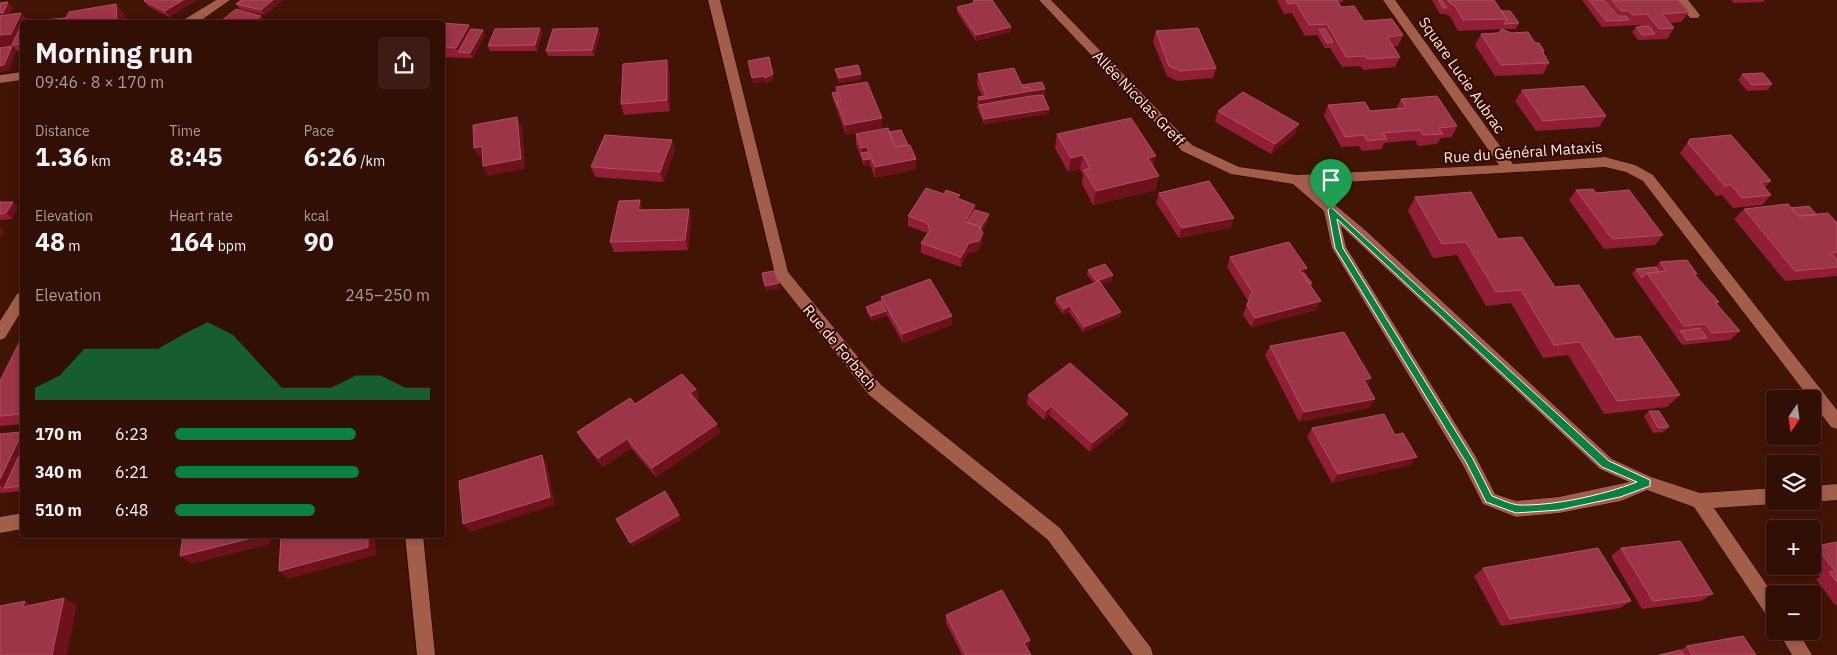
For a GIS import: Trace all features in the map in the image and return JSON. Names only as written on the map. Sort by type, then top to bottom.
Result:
[{"type":"street","points":[[194,20],[224,0]]},
{"type":"street","name":"Rue de Forbach","points":[[714,0],[780,274],[875,390],[1054,534],[1144,655]]},
{"type":"street","name":"Allée Nicolas Greff","points":[[1044,0],[1187,148],[1236,171],[1297,180]]},
{"type":"street","name":"Square Lucie Aubrac","points":[[1389,0],[1509,169]]},
{"type":"street","points":[[1682,0],[1694,15]]},
{"type":"street","points":[[0,80],[20,76]]},
{"type":"street","name":"Rue du Général Mataxis","points":[[1297,180],[1605,162],[1630,168],[1648,178],[1837,422]]},
{"type":"street","points":[[1297,180],[1606,464],[1646,483],[1700,501],[1766,497]]},
{"type":"street","points":[[1331,210],[1339,248],[1470,462],[1489,499],[1516,509],[1559,505],[1620,493],[1646,483]]},
{"type":"street","points":[[0,334],[20,301]]},
{"type":"street","points":[[1821,493],[1837,492]]},
{"type":"street","points":[[1700,501],[1766,600]]},
{"type":"street","points":[[0,525],[20,521]]},
{"type":"street","points":[[414,538],[426,655]]},
{"type":"street","points":[[1793,640],[1803,655]]},
{"type":"building","points":[[183,0],[165,11],[144,1]]},
{"type":"building","points":[[241,0],[273,0],[261,10],[236,4]]},
{"type":"building","points":[[992,0],[1011,27],[976,35],[957,7],[974,3],[973,1]]},
{"type":"building","points":[[1286,0],[1337,0],[1341,7],[1354,6],[1364,21],[1392,19],[1403,35],[1387,37],[1400,57],[1367,59],[1365,56],[1346,57],[1327,24],[1309,25],[1296,3],[1288,4]]},
{"type":"building","points":[[1438,0],[1442,0],[1447,8],[1443,8]]},
{"type":"building","points":[[1447,0],[1494,0],[1507,19],[1463,20],[1455,6]]},
{"type":"building","points":[[1589,0],[1604,0],[1618,16],[1626,16],[1629,20],[1606,21]]},
{"type":"building","points":[[1612,0],[1678,0],[1689,12],[1662,14],[1674,28],[1659,29],[1647,14],[1633,15],[1629,11],[1621,11]]},
{"type":"building","points":[[8,2],[3,13],[0,13],[0,3]]},
{"type":"building","points":[[116,4],[117,20],[65,20],[69,12]]},
{"type":"building","points":[[236,9],[261,16],[256,20],[222,20]]},
{"type":"building","points":[[1501,11],[1510,11],[1519,23],[1504,24],[1507,19]]},
{"type":"building","points":[[21,13],[11,34],[0,35],[0,16]]},
{"type":"building","points":[[66,18],[65,20],[44,20]]},
{"type":"building","points":[[445,23],[469,25],[456,48],[445,47]]},
{"type":"building","points":[[1649,26],[1655,34],[1642,35],[1636,27]]},
{"type":"building","points":[[20,27],[20,44],[12,45]]},
{"type":"building","points":[[540,28],[535,45],[488,46],[495,29]]},
{"type":"building","points":[[598,28],[592,50],[546,51],[553,29]]},
{"type":"building","points":[[1198,28],[1216,68],[1180,71],[1169,66],[1156,31]]},
{"type":"building","points":[[471,29],[483,30],[470,53],[458,52]]},
{"type":"building","points":[[1319,29],[1325,29],[1333,42],[1327,43]]},
{"type":"building","points":[[1502,29],[1511,33],[1528,32],[1535,43],[1539,43],[1549,63],[1501,65],[1481,34],[1498,33]]},
{"type":"building","points":[[12,46],[4,65],[0,66],[0,48]]},
{"type":"building","points":[[769,57],[773,74],[765,78],[764,76],[752,78],[748,61]]},
{"type":"building","points":[[667,60],[667,100],[621,104],[623,64]]},
{"type":"building","points":[[858,65],[861,74],[839,78],[835,69]]},
{"type":"building","points":[[1014,68],[1023,88],[1029,87],[1031,91],[979,100],[978,97],[986,96],[978,74]]},
{"type":"building","points":[[1763,73],[1772,84],[1752,85],[1742,74]]},
{"type":"building","points":[[867,82],[882,118],[845,125],[837,102],[841,101],[836,87]]},
{"type":"building","points":[[1042,82],[1045,89],[1031,91],[1029,87],[1023,88],[1022,85]]},
{"type":"building","points":[[1584,86],[1606,116],[1543,121],[1522,90]]},
{"type":"building","points":[[836,92],[839,102],[837,102],[838,107],[832,93]]},
{"type":"building","points":[[1243,92],[1299,124],[1275,144],[1218,111]]},
{"type":"building","points":[[1043,95],[1049,109],[984,119],[979,105],[1031,96]]},
{"type":"building","points":[[1437,96],[1457,126],[1439,128],[1443,134],[1423,135],[1420,130],[1383,133],[1387,139],[1367,141],[1364,135],[1345,137],[1328,105],[1365,102],[1370,111],[1406,108],[1401,99]]},
{"type":"building","points":[[517,117],[521,159],[483,166],[482,146],[474,148],[473,125]]},
{"type":"building","points":[[1131,118],[1156,156],[1148,158],[1159,176],[1096,191],[1084,170],[1090,168],[1083,155],[1071,158],[1057,134]]},
{"type":"building","points":[[888,128],[895,147],[910,145],[916,159],[875,167],[867,147],[861,148],[856,134]]},
{"type":"building","points":[[901,130],[908,145],[895,147],[889,132]]},
{"type":"building","points":[[605,135],[672,140],[660,172],[591,167]]},
{"type":"building","points":[[1731,135],[1771,181],[1760,182],[1771,195],[1742,198],[1731,185],[1725,186],[1688,143],[1690,139]]},
{"type":"building","points":[[867,152],[870,159],[864,160],[861,153]]},
{"type":"building","points":[[1209,181],[1234,218],[1182,228],[1159,193]]},
{"type":"building","points":[[926,188],[944,194],[946,190],[960,195],[957,198],[975,205],[965,222],[979,226],[983,233],[979,241],[969,243],[961,257],[921,243],[930,230],[927,223],[908,216]]},
{"type":"building","points":[[1593,189],[1596,193],[1629,190],[1663,235],[1612,239],[1576,190]]},
{"type":"building","points":[[1471,192],[1498,239],[1522,237],[1555,287],[1579,285],[1615,339],[1640,336],[1680,395],[1617,401],[1580,342],[1554,345],[1521,290],[1496,292],[1466,242],[1442,244],[1415,197]]},
{"type":"building","points":[[640,200],[638,210],[689,209],[685,240],[610,242],[619,201]]},
{"type":"building","points":[[0,202],[13,202],[6,213],[0,214]]},
{"type":"building","points":[[1788,204],[1799,216],[1828,213],[1837,223],[1837,252],[1831,253],[1837,260],[1837,267],[1795,271],[1744,209]]},
{"type":"building","points":[[1809,206],[1817,215],[1799,216],[1791,208]]},
{"type":"building","points":[[975,210],[989,214],[980,229],[979,226],[967,222]]},
{"type":"building","points":[[1289,242],[1307,268],[1300,270],[1321,301],[1255,318],[1247,305],[1252,292],[1230,257]]},
{"type":"building","points":[[1687,260],[1697,274],[1694,274],[1719,302],[1715,302],[1740,331],[1712,333],[1705,324],[1684,326],[1647,273],[1666,271],[1660,262]]},
{"type":"building","points":[[1105,264],[1113,275],[1097,281],[1088,270]]},
{"type":"building","points":[[1656,267],[1659,272],[1647,273],[1642,278],[1636,269]]},
{"type":"building","points":[[774,271],[779,283],[765,286],[762,273]]},
{"type":"building","points":[[1302,273],[1304,273],[1312,283],[1309,284]]},
{"type":"building","points":[[930,279],[952,316],[902,334],[881,297]]},
{"type":"building","points":[[1099,281],[1121,312],[1084,327],[1070,306],[1064,309],[1056,298]]},
{"type":"building","points":[[881,301],[886,311],[871,316],[866,307]]},
{"type":"building","points":[[1700,328],[1707,338],[1687,340],[1680,331]]},
{"type":"building","points":[[1344,332],[1371,378],[1364,380],[1375,399],[1304,412],[1270,346]]},
{"type":"building","points":[[20,341],[20,414],[0,416],[0,381]]},
{"type":"building","points":[[1070,363],[1128,414],[1092,443],[1051,406],[1046,411],[1028,395]]},
{"type":"building","points":[[682,374],[696,389],[690,393],[717,424],[652,468],[627,439],[598,458],[577,432],[630,398],[635,404]]},
{"type":"building","points":[[1649,411],[1659,411],[1669,427],[1658,428]]},
{"type":"building","points":[[1384,414],[1395,435],[1403,433],[1417,457],[1338,474],[1312,428]]},
{"type":"building","points":[[20,432],[20,437],[0,479],[0,434]]},
{"type":"building","points":[[20,453],[20,486],[4,488]]},
{"type":"building","points":[[542,455],[550,497],[463,524],[459,481]]},
{"type":"building","points":[[665,491],[679,515],[630,543],[616,519]]},
{"type":"building","points":[[183,538],[252,538],[180,556]]},
{"type":"building","points":[[281,538],[368,538],[368,547],[279,571]]},
{"type":"building","points":[[1680,541],[1713,594],[1653,601],[1621,548]]},
{"type":"building","points":[[1837,542],[1837,582],[1829,572],[1835,571],[1821,553],[1821,545]]},
{"type":"building","points":[[1598,548],[1631,601],[1510,619],[1483,568]]},
{"type":"building","points":[[1002,590],[1030,640],[1024,643],[1031,655],[966,655],[946,615]]},
{"type":"building","points":[[64,598],[52,655],[0,655],[0,606],[25,601],[23,607]]},
{"type":"building","points":[[1743,636],[1756,655],[1692,655],[1687,646]]},
{"type":"building","points":[[1681,650],[1684,655],[1659,655]]},
{"type":"route","points":[[1331,210],[1360,234],[1606,464],[1646,483],[1620,493],[1559,505],[1516,509],[1489,499],[1470,462],[1339,248],[1331,210]]}]
